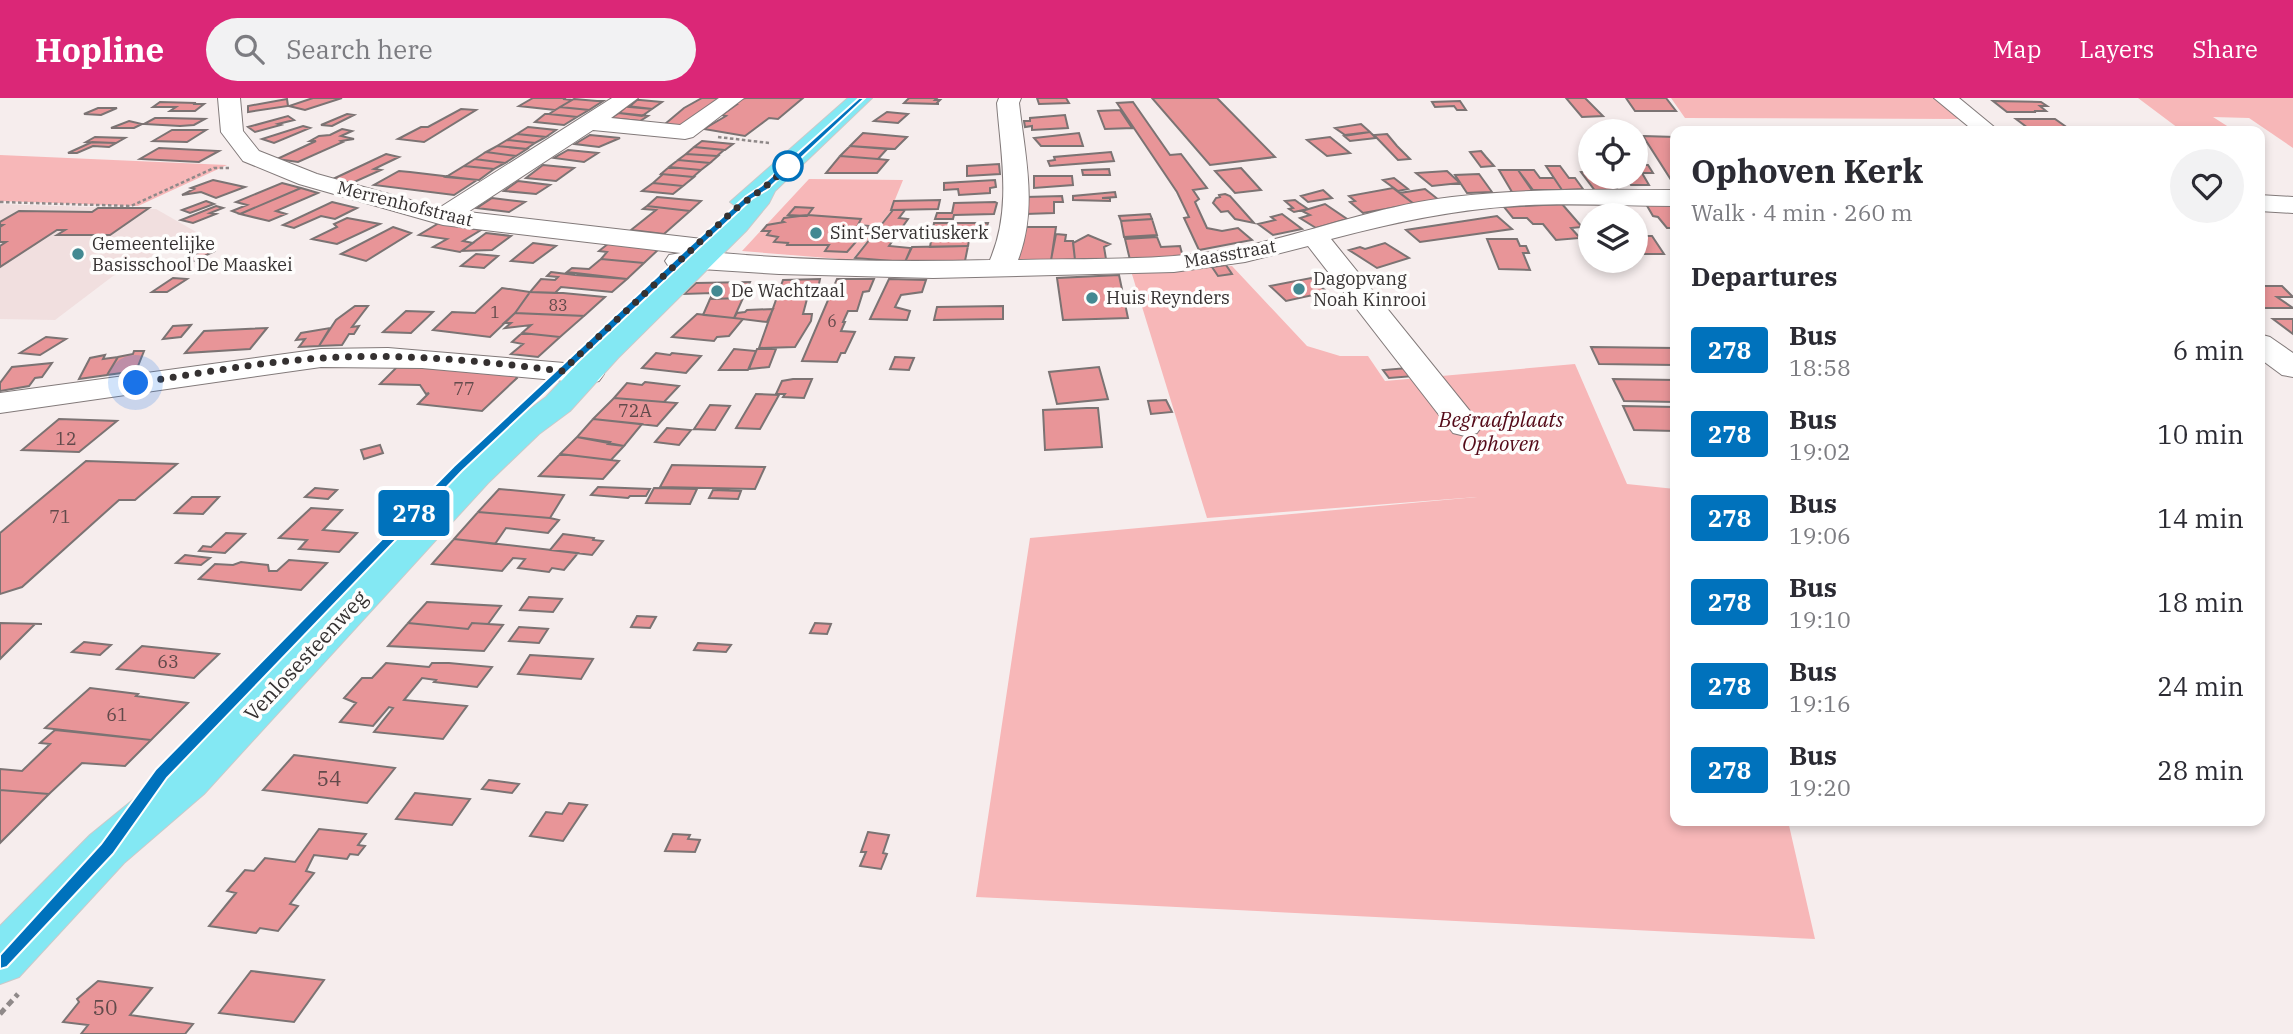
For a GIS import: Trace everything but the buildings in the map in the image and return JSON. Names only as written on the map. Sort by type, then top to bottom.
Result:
[{"type":"main road","name":"Venlosesteenweg","points":[[0,961],[107,849],[188,781],[575,373],[607,351],[696,256],[737,225],[760,198],[764,188],[861,98]]},
{"type":"street","name":"Merrenhofstraat","points":[[229,98],[232,132],[251,156],[308,180],[443,217],[696,256]]},
{"type":"street","points":[[443,217],[627,98]]},
{"type":"street","points":[[589,123],[685,132],[733,98]]},
{"type":"street","points":[[1001,268],[1010,250],[1019,188],[1010,139],[1010,98]]},
{"type":"street","points":[[1945,98],[1981,126]]},
{"type":"street","name":"Maasstraat","points":[[696,256],[779,266],[907,270],[1174,264],[1245,254],[1389,216],[1475,202],[1585,197],[1670,198]]},
{"type":"street","points":[[2265,203],[2293,205]]},
{"type":"street","points":[[1314,236],[1465,426]]},
{"type":"street","points":[[2265,348],[2293,369]]},
{"type":"street","points":[[0,402],[321,358],[368,356],[500,363],[575,373]]},
{"type":"path","points":[[685,132],[769,143]]},
{"type":"path","points":[[0,202],[131,206],[214,168],[238,169],[260,162]]},
{"type":"shaded area","name":"Gemeentelijke Basisschool De Maaskei","points":[[0,204],[156,209],[198,233],[113,276],[55,320],[0,319]]},
{"type":"green space","points":[[1671,98],[1935,98],[1961,119],[1685,118]]},
{"type":"green space","points":[[2138,98],[2293,98],[2293,148],[2265,129],[2265,126],[2249,118],[2213,117],[2227,126],[2175,126]]},
{"type":"green space","points":[[0,155],[227,165],[138,206],[0,201]]},
{"type":"green space","points":[[809,179],[903,180],[890,212],[852,260],[742,251]]},
{"type":"green space","name":"Begraafplaats Ophoven","points":[[1232,266],[1307,346],[1340,356],[1368,356],[1385,381],[1575,364],[1627,484],[1670,488],[1670,826],[1789,826],[1815,939],[976,897],[1030,538],[1477,497],[1207,518],[1131,271]]},
{"type":"bus line","name":"278","points":[[0,961],[107,849],[162,774],[458,469],[749,197],[764,188],[861,98]]},
{"type":"place","name":"Sint-Servatiuskerk","points":[[816,233]]},
{"type":"place","name":"Gemeentelijke Basisschool De Maaskei","points":[[78,254]]},
{"type":"place","name":"Dagopvang Noah Kinrooi","points":[[1299,289]]},
{"type":"place","name":"De Wachtzaal","points":[[717,291]]},
{"type":"place","name":"Huis Reynders","points":[[1092,298]]},
{"type":"route","points":[[136,383],[272,363],[368,356],[500,363],[562,371],[734,210],[794,161],[788,166]]}]
